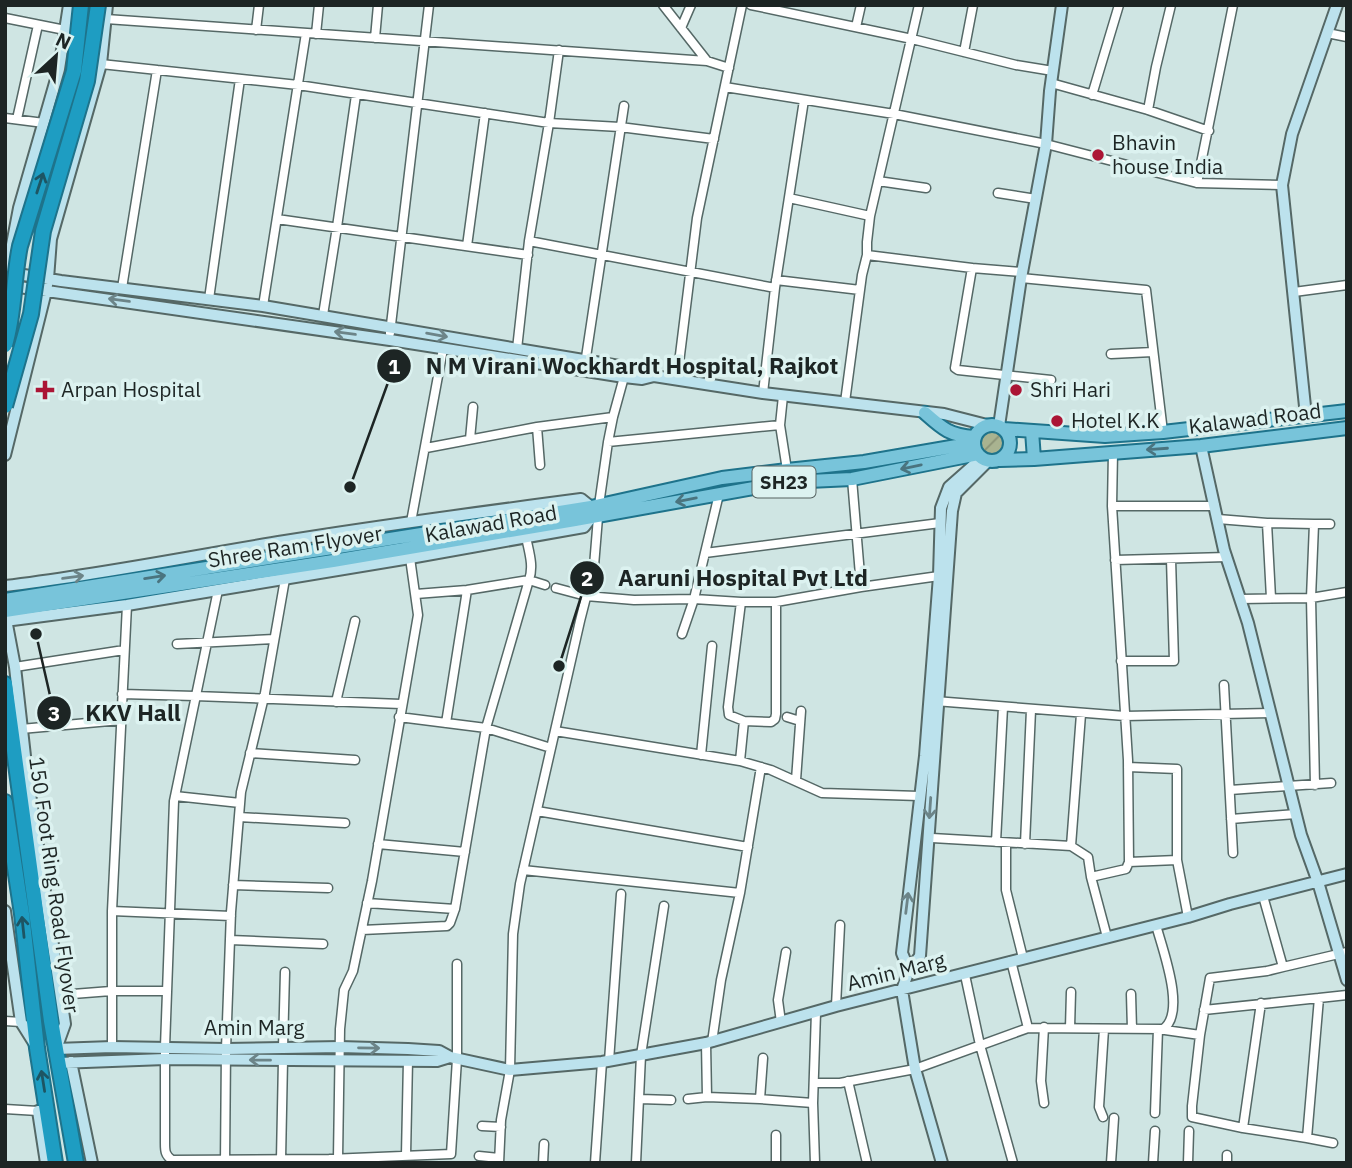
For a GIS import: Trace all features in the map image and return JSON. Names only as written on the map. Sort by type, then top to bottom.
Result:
[{"type":"highway","points":[[5,345],[15,295],[20,246],[75,71],[81,5]]},
{"type":"highway","points":[[5,406],[31,314],[43,231],[87,81],[98,5]]},
{"type":"highway","name":"150 Foot Ring Road Flyover","points":[[5,684],[54,996],[76,1163]]},
{"type":"highway","name":"150 Foot Ring Road Flyover","points":[[5,802],[22,914],[43,1111],[55,1163]]},
{"type":"main road","name":"Kalawad Road","points":[[997,426],[1063,435],[1105,436],[1347,411]]},
{"type":"main road","points":[[925,412],[944,430],[961,436],[983,452],[1009,451],[1010,439],[997,426],[977,432],[983,452]]},
{"type":"main road","name":"Kalawad Road","points":[[589,512],[722,478],[787,470],[983,452],[1034,459],[1201,446],[1347,428]]},
{"type":"main road","points":[[1032,431],[1034,459]]},
{"type":"main road","name":"Kalawad Road","points":[[589,512],[787,482],[852,480],[983,452]]},
{"type":"main road","name":"Shree Ram Flyover","points":[[5,600],[589,512]]},
{"type":"main road","name":"Shree Ram Flyover","points":[[6,617],[333,561],[589,512]]},
{"type":"street","points":[[69,5],[59,69],[19,208],[5,286],[443,349],[643,370],[654,376],[783,396],[950,415],[997,426],[1046,144],[1062,5]]},
{"type":"street","points":[[5,455],[46,291],[51,239],[101,64],[107,5]]},
{"type":"street","points":[[256,30],[259,5]]},
{"type":"street","points":[[316,34],[319,5]]},
{"type":"street","points":[[375,38],[378,5]]},
{"type":"street","points":[[390,340],[429,5]]},
{"type":"street","points":[[662,5],[707,61]]},
{"type":"street","points":[[681,28],[691,5]]},
{"type":"street","points":[[677,379],[697,218],[742,5]]},
{"type":"street","points":[[751,5],[1053,71]]},
{"type":"street","points":[[803,16],[805,5]]},
{"type":"street","points":[[856,27],[861,5]]},
{"type":"street","points":[[845,402],[867,255],[870,215],[919,5]]},
{"type":"street","points":[[964,52],[973,5]]},
{"type":"street","points":[[1092,94],[1119,5]]},
{"type":"street","points":[[1148,110],[1171,5]]},
{"type":"street","points":[[1197,183],[1233,5]]},
{"type":"street","points":[[1306,416],[1282,186],[1292,134],[1337,5]]},
{"type":"street","points":[[5,18],[65,30]]},
{"type":"street","points":[[106,19],[707,61],[729,68]]},
{"type":"street","points":[[17,120],[38,25]]},
{"type":"street","points":[[263,306],[306,33]]},
{"type":"street","points":[[1327,33],[1347,37]]},
{"type":"street","points":[[517,349],[529,241],[559,50]]},
{"type":"street","points":[[101,64],[298,85],[549,123],[620,127],[714,139]]},
{"type":"street","points":[[122,288],[157,70]]},
{"type":"street","points":[[209,299],[240,79]]},
{"type":"street","points":[[1051,83],[1148,110],[1209,131]]},
{"type":"street","points":[[725,87],[894,114],[1046,144],[1197,183],[1282,186]]},
{"type":"street","points":[[323,315],[356,95]]},
{"type":"street","points":[[763,393],[775,284],[804,100]]},
{"type":"street","points":[[585,366],[624,106]]},
{"type":"street","points":[[467,246],[485,113]]},
{"type":"street","points":[[5,118],[44,123]]},
{"type":"street","points":[[878,181],[926,188]]},
{"type":"street","points":[[998,193],[1036,199]]},
{"type":"street","points":[[789,198],[870,215]]},
{"type":"street","points":[[277,219],[528,255]]},
{"type":"street","points":[[529,241],[690,272],[775,284],[860,290]]},
{"type":"street","points":[[867,255],[1146,290],[1163,432]]},
{"type":"street","points":[[972,268],[955,368],[1051,380]]},
{"type":"street","points":[[6,272],[323,315],[517,349],[624,377],[642,379],[654,376]]},
{"type":"street","points":[[1294,292],[1347,285]]},
{"type":"street","points":[[411,522],[443,349]]},
{"type":"street","points":[[1111,354],[1153,352]]},
{"type":"street","points":[[479,1156],[498,1160],[499,1127],[510,1070],[513,934],[523,870],[594,566],[589,512],[624,377]]},
{"type":"street","points":[[783,396],[780,425],[787,470]]},
{"type":"street","points":[[470,439],[473,407]]},
{"type":"street","points":[[425,448],[537,426],[613,417]]},
{"type":"street","points":[[608,442],[780,425]]},
{"type":"street","points":[[537,426],[540,465]]},
{"type":"street","points":[[1201,446],[1227,557],[1248,624],[1301,835],[1343,953],[1347,979]]},
{"type":"street","points":[[942,1163],[915,1069],[902,990],[909,970],[920,956],[941,508],[949,487],[983,452]]},
{"type":"street","points":[[909,970],[902,953],[919,796],[933,701],[952,511],[956,493],[983,452]]},
{"type":"street","points":[[1091,877],[1121,871],[1126,869],[1129,862],[1128,767],[1112,506],[1113,452]]},
{"type":"street","points":[[852,480],[862,587]]},
{"type":"street","points":[[682,634],[694,599],[719,494]]},
{"type":"street","name":"Kalawad Road","points":[[5,586],[117,571],[287,540],[581,499],[589,512],[584,527],[127,605],[6,617]]},
{"type":"street","points":[[1112,506],[1215,506]]},
{"type":"street","points":[[1218,519],[1330,524]]},
{"type":"street","points":[[705,553],[940,523]]},
{"type":"street","points":[[1267,523],[1271,598]]},
{"type":"street","points":[[1314,524],[1311,598],[1315,785]]},
{"type":"street","points":[[362,930],[447,926],[450,923],[455,909],[486,728],[532,572],[526,537]]},
{"type":"street","points":[[1115,560],[1227,557]]},
{"type":"street","points":[[332,1160],[344,990],[353,971],[362,930],[418,615],[410,558]]},
{"type":"street","points":[[1121,661],[1174,661],[1171,559]]},
{"type":"street","points":[[556,588],[586,596],[634,600],[776,602],[939,576]]},
{"type":"street","points":[[225,1161],[231,916],[241,792],[264,699],[285,579]]},
{"type":"street","points":[[415,594],[467,590],[529,580],[545,585]]},
{"type":"street","points":[[218,590],[175,796],[166,991],[165,1152],[168,1157],[172,1160],[277,1161],[384,1159],[406,1155],[451,1154],[457,964]]},
{"type":"street","points":[[446,723],[467,590]]},
{"type":"street","points":[[1240,599],[1311,598],[1347,592]]},
{"type":"street","points":[[741,602],[729,715],[744,721],[772,722],[776,714],[776,602]]},
{"type":"street","points":[[112,1047],[111,911],[127,605]]},
{"type":"street","points":[[6,617],[15,667],[54,996],[111,991],[166,991]]},
{"type":"street","points":[[336,702],[355,621]]},
{"type":"street","points":[[177,644],[274,639]]},
{"type":"street","points":[[701,755],[712,646]]},
{"type":"street","points":[[15,667],[124,650]]},
{"type":"street","points":[[1224,685],[1233,853]]},
{"type":"street","points":[[122,695],[401,704]]},
{"type":"street","points":[[933,701],[1125,716],[1271,713]]},
{"type":"street","points":[[996,842],[1003,707]]},
{"type":"street","points":[[1025,844],[1031,709]]},
{"type":"street","points":[[796,780],[801,711]]},
{"type":"street","points":[[1071,846],[1081,714]]},
{"type":"street","points":[[399,717],[486,728],[551,747]]},
{"type":"street","points":[[787,717],[800,721]]},
{"type":"street","points":[[21,729],[121,720]]},
{"type":"street","points":[[740,761],[744,721]]},
{"type":"street","points":[[555,731],[740,761],[796,780],[822,793],[919,796]]},
{"type":"street","points":[[250,753],[355,760]]},
{"type":"street","points":[[707,1097],[709,1043],[740,892],[761,767]]},
{"type":"street","points":[[1128,767],[1177,769],[1177,860],[1188,917]]},
{"type":"street","points":[[1230,790],[1331,783]]},
{"type":"street","points":[[175,796],[240,803]]},
{"type":"street","points":[[537,811],[748,847]]},
{"type":"street","points":[[1231,819],[1296,814]]},
{"type":"street","points":[[239,817],[345,822]]},
{"type":"street","points":[[932,838],[1071,846],[1088,857],[1107,937]]},
{"type":"street","points":[[1006,843],[1006,890],[1023,958]]},
{"type":"street","points":[[378,844],[465,852]]},
{"type":"street","points":[[1129,862],[1177,860]]},
{"type":"street","points":[[523,870],[740,892]]},
{"type":"street","name":"Amin Marg","points":[[226,1054],[283,1048],[340,1047],[439,1051],[454,1058],[510,1070],[606,1061],[709,1043],[836,1006],[965,975],[1347,874]]},
{"type":"street","points":[[233,885],[328,888]]},
{"type":"street","points":[[594,1163],[621,894]]},
{"type":"street","points":[[1263,896],[1283,967]]},
{"type":"street","points":[[367,903],[455,909]]},
{"type":"street","points":[[636,1163],[641,1055],[664,906]]},
{"type":"street","points":[[111,911],[231,916]]},
{"type":"street","points":[[5,913],[10,975],[20,1022],[37,1048]]},
{"type":"street","points":[[836,1006],[841,925]]},
{"type":"street","points":[[815,1083],[848,1082],[915,1069],[1028,1028],[1163,1029],[1169,1025],[1174,1003],[1156,925]]},
{"type":"street","points":[[230,940],[323,944]]},
{"type":"street","points":[[780,1022],[778,992],[786,952]]},
{"type":"street","points":[[1333,1143],[1192,1117],[1200,1035],[1210,978],[1267,971],[1343,953]]},
{"type":"street","points":[[1010,961],[1028,1028]]},
{"type":"street","points":[[283,1048],[285,972]]},
{"type":"street","points":[[965,975],[980,1045],[1013,1163]]},
{"type":"street","points":[[1070,1028],[1072,992]]},
{"type":"street","points":[[1131,994],[1132,1029]]},
{"type":"street","points":[[1205,1010],[1347,995]]},
{"type":"street","points":[[1307,1138],[1319,998]]},
{"type":"street","points":[[1243,1128],[1261,1003]]},
{"type":"street","points":[[815,1163],[813,1102],[816,1012]]},
{"type":"street","points":[[5,1021],[20,1022]]},
{"type":"street","points":[[1044,1027],[1041,1081],[1044,1103]]},
{"type":"street","points":[[1158,1029],[1200,1035]]},
{"type":"street","points":[[1155,1113],[1158,1029]]},
{"type":"street","points":[[1103,1117],[1099,1107],[1104,1030]]},
{"type":"street","name":"Amin Marg","points":[[62,1058],[112,1047],[165,1053]]},
{"type":"street","name":"Amin Marg","points":[[62,1058],[165,1053],[226,1054],[283,1060],[437,1061],[454,1058]]},
{"type":"street","points":[[62,1058],[92,1163]]},
{"type":"street","points":[[760,1099],[763,1058]]},
{"type":"street","points":[[277,1161],[283,1060]]},
{"type":"street","points":[[406,1155],[408,1060]]},
{"type":"street","points":[[848,1082],[867,1163]]},
{"type":"street","points":[[688,1099],[707,1097],[813,1102]]},
{"type":"street","points":[[640,1099],[671,1100]]},
{"type":"street","points":[[5,1109],[43,1111],[46,1163]]},
{"type":"street","points":[[1111,1163],[1114,1118]]},
{"type":"street","points":[[482,1126],[499,1127]]},
{"type":"street","points":[[1153,1163],[1155,1131]]},
{"type":"street","points":[[1188,1163],[1189,1131]]},
{"type":"street","points":[[776,1135],[776,1163]]},
{"type":"street","points":[[543,1163],[544,1144]]},
{"type":"green space","points":[[993,431],[1003,433],[1009,442],[1008,447],[996,454],[978,448],[977,438],[980,434]]},
{"type":"place","name":"Bhavin house India","points":[[1098,155]]},
{"type":"place","name":"Arpan Hospital","points":[[45,390]]},
{"type":"place","name":"Shri Hari","points":[[1016,390]]},
{"type":"place","name":"Hotel K.K","points":[[1057,421]]},
{"type":"place","name":"N M Virani Wockhardt Hospital, Rajkot","points":[[350,487]]},
{"type":"place","name":"KKV Hall","points":[[36,634]]},
{"type":"place","name":"Aaruni Hospital Pvt Ltd","points":[[559,666]]}]
